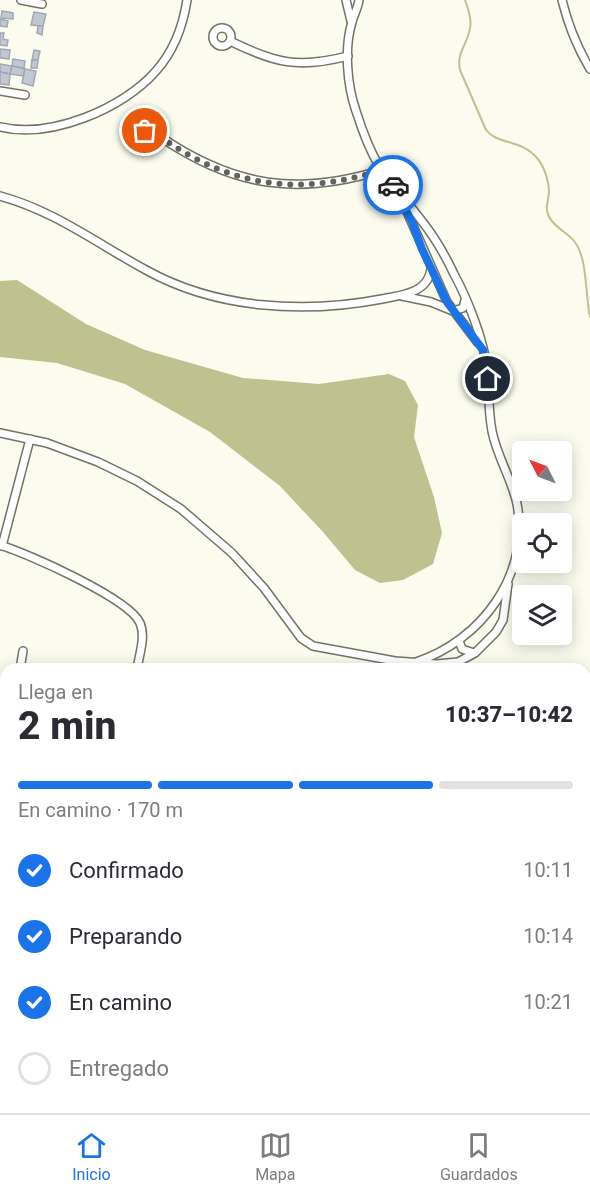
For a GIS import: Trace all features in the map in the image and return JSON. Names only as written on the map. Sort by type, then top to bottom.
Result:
[{"type":"street","points":[[21,0],[42,3]]},
{"type":"street","points":[[0,127],[25,130],[63,124],[123,99],[144,83],[168,56],[179,32],[187,0]]},
{"type":"street","points":[[346,0],[352,22]]},
{"type":"street","points":[[359,0],[352,22],[348,56],[355,108],[370,147],[382,170],[442,251],[465,300],[483,350],[494,439],[512,489],[519,517],[519,542],[509,581],[503,620],[496,632],[475,653],[458,662],[448,663]]},
{"type":"street","points":[[562,0],[571,32],[590,69]]},
{"type":"street","points":[[230,41],[272,59],[292,63],[328,61],[348,56]]},
{"type":"street","points":[[0,91],[25,95]]},
{"type":"street","points":[[162,138],[212,167],[239,177],[268,183],[326,184],[354,179],[382,170]]},
{"type":"street","points":[[398,193],[431,269],[453,311],[483,350]]},
{"type":"street","points":[[0,196],[39,208],[55,216],[149,272],[222,298],[254,304],[333,307],[399,296],[425,286],[431,269]]},
{"type":"street","points":[[427,259],[431,251],[437,249],[442,251]]},
{"type":"street","points":[[399,296],[430,302],[453,311],[463,308],[465,300]]},
{"type":"street","points":[[0,433],[30,439],[82,455],[137,481],[181,509],[232,553],[264,588],[295,630],[308,643],[394,661],[426,663]]},
{"type":"street","points":[[30,439],[1,546],[65,571],[129,610],[136,616],[142,631],[138,663]]},
{"type":"street","points":[[416,662],[433,657],[459,642],[490,619],[509,581]]},
{"type":"street","points":[[490,619],[496,632]]},
{"type":"street","points":[[459,642],[462,649],[475,653]]},
{"type":"street","points":[[21,663],[23,651]]},
{"type":"shaded area","points":[[17,280],[86,324],[145,350],[243,378],[319,384],[389,374],[405,381],[418,405],[414,437],[434,497],[442,533],[433,564],[403,580],[380,583],[355,570],[280,486],[210,432],[125,384],[57,363],[0,357],[0,281]]},
{"type":"building","points":[[2,11],[13,13],[13,19],[1,18]]},
{"type":"building","points":[[34,12],[46,14],[43,26],[31,25]]},
{"type":"building","points":[[0,19],[8,21],[7,27],[0,26]]},
{"type":"building","points":[[38,26],[43,26],[42,35],[37,33]]},
{"type":"building","points":[[0,33],[4,33],[3,39],[8,40],[7,46],[0,45]]},
{"type":"building","points":[[0,49],[10,50],[9,59],[0,58]]},
{"type":"building","points":[[34,50],[40,51],[38,60],[32,60]]},
{"type":"building","points":[[13,59],[25,61],[24,68],[12,66]]},
{"type":"building","points":[[32,60],[38,60],[37,68],[31,68]]},
{"type":"building","points":[[0,64],[12,66],[10,74],[0,72]]},
{"type":"building","points":[[12,66],[25,69],[23,76],[10,74]]},
{"type":"building","points":[[25,69],[36,71],[33,86],[22,83]]},
{"type":"building","points":[[0,72],[10,74],[9,85],[0,84]]},
{"type":"waterway","points":[[465,0],[470,25],[469,34],[461,53],[460,70],[486,130],[497,138],[531,152],[542,165],[549,188],[548,215],[554,224],[571,237],[582,257],[590,317]]},
{"type":"way so far","points":[[145,131],[149,140],[156,141],[162,138],[186,154],[239,177],[268,183],[326,184],[354,179],[382,170],[393,185]]},
{"type":"route","points":[[393,185],[447,302],[483,350],[488,379]]}]
